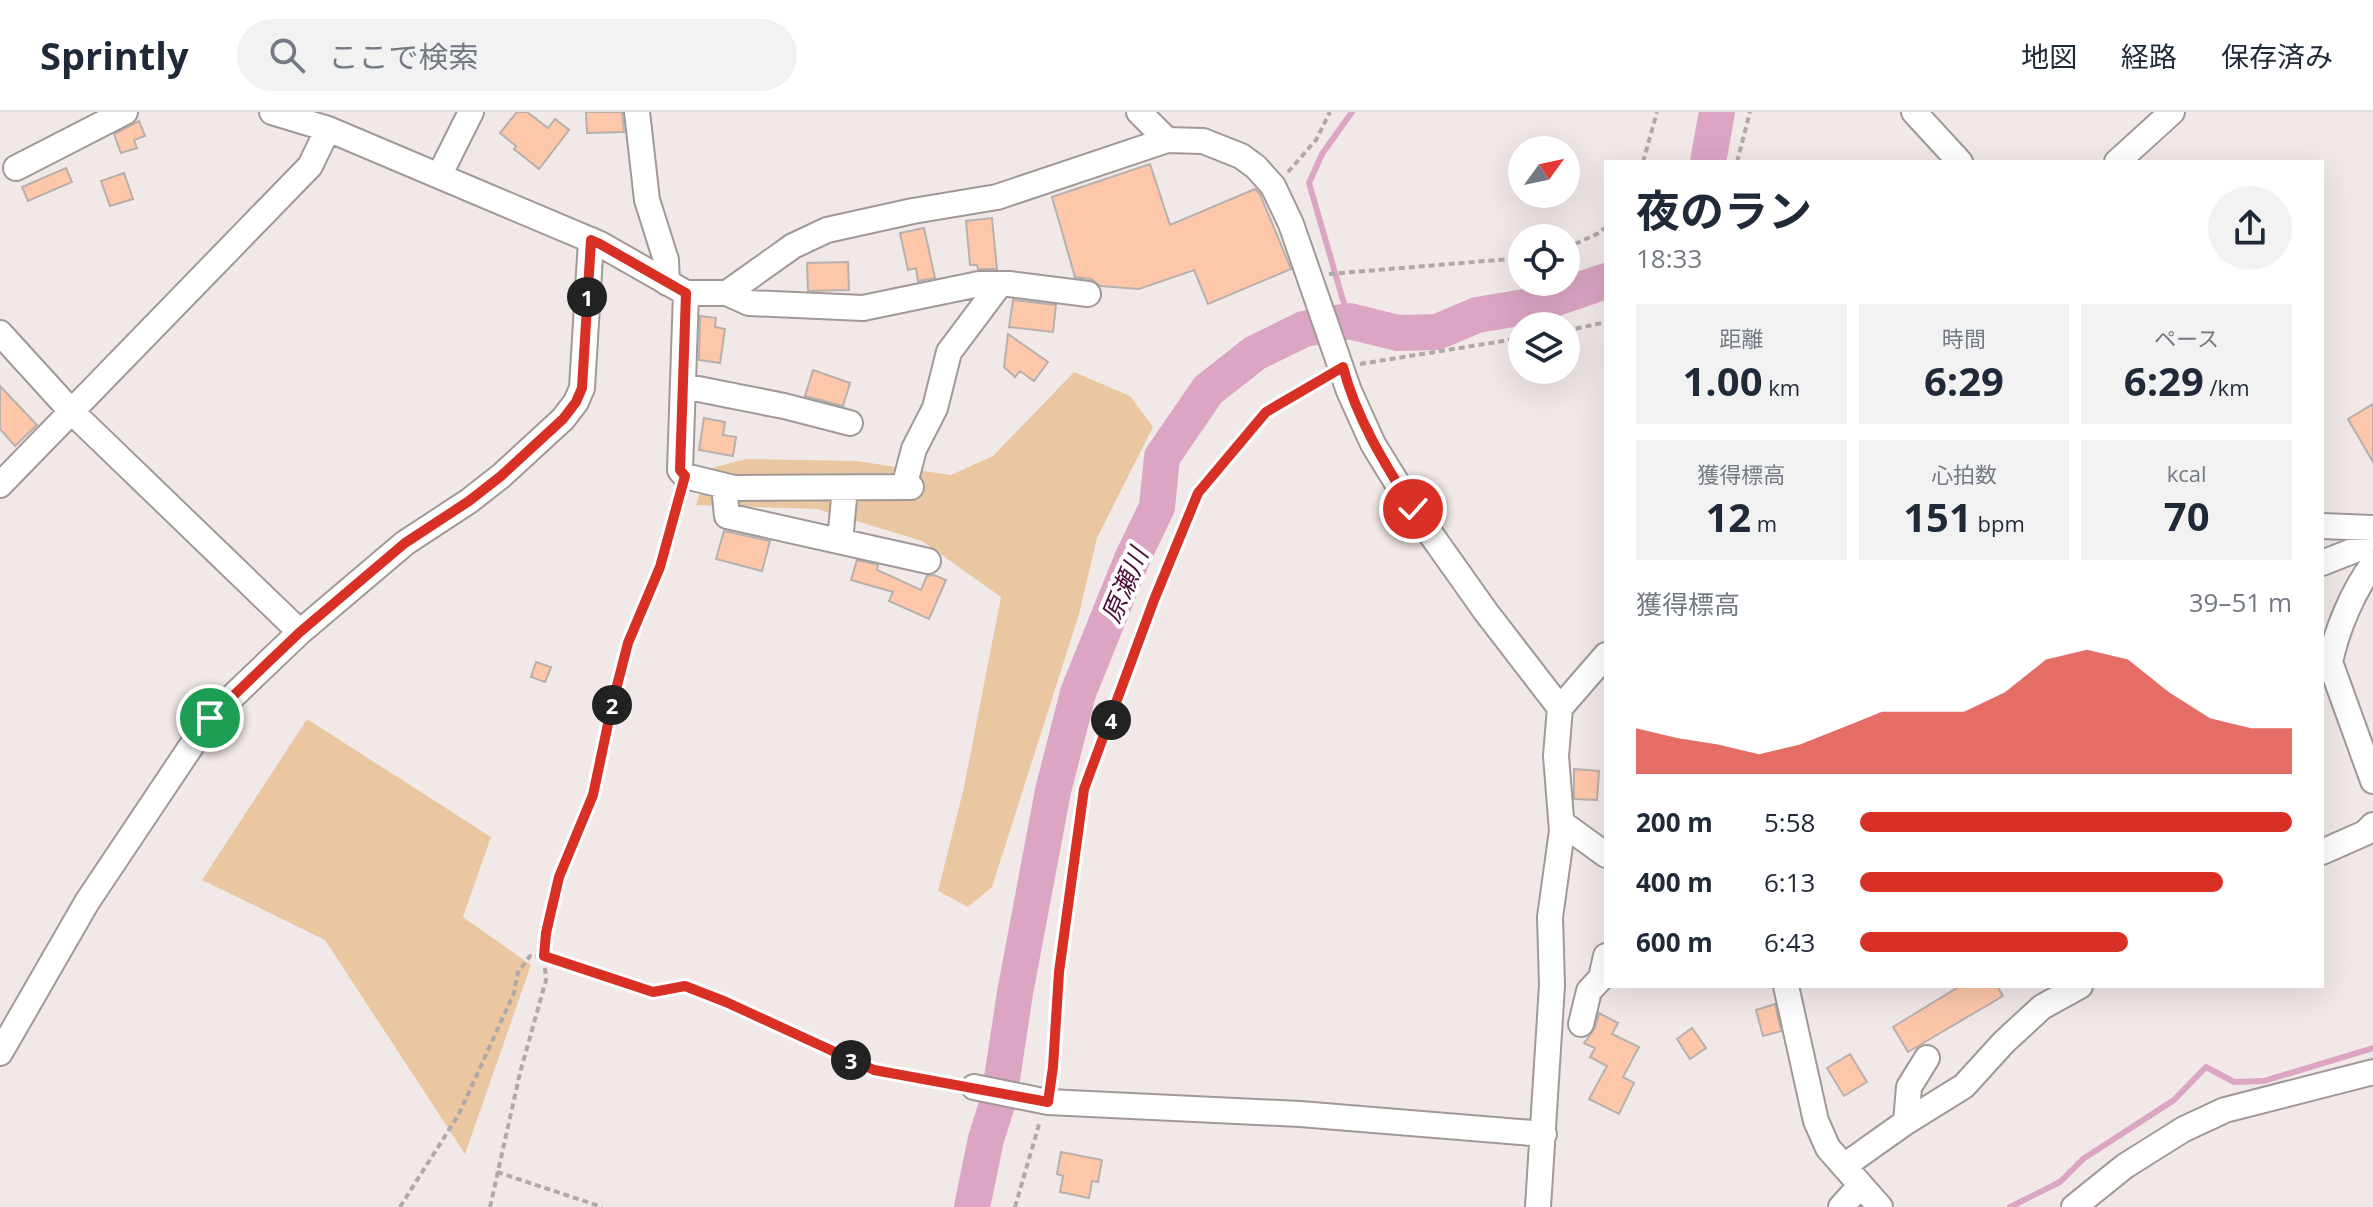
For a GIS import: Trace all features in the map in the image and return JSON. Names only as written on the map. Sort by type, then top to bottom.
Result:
[{"type":"street","points":[[16,168],[125,112]]},
{"type":"street","points":[[272,112],[328,129],[591,240],[676,288],[727,293],[749,303],[863,308],[979,284],[1088,294]]},
{"type":"street","points":[[439,176],[471,112]]},
{"type":"street","points":[[637,112],[647,200],[676,288],[683,386],[680,470],[685,476],[734,488],[907,487],[914,449],[935,408],[949,352],[1000,284]]},
{"type":"street","points":[[1139,112],[1167,140]]},
{"type":"street","points":[[1914,112],[1958,160]]},
{"type":"street","points":[[2119,160],[2172,112]]},
{"type":"street","points":[[0,485],[310,166],[328,129]]},
{"type":"street","points":[[727,293],[793,246],[827,230],[997,197],[1167,140],[1203,141],[1241,156],[1273,186],[1291,224],[1313,279],[1349,391],[1373,444],[1413,509],[1486,612],[1560,708]]},
{"type":"street","points":[[0,1053],[87,902],[210,718],[300,632],[405,543],[501,476],[563,419],[576,402],[582,388],[591,240]]},
{"type":"street","points":[[0,333],[71,411],[300,632]]},
{"type":"street","points":[[683,386],[850,423]]},
{"type":"street","points":[[724,486],[727,516],[928,561]]},
{"type":"street","points":[[840,541],[845,488]]},
{"type":"street","points":[[2324,526],[2373,528]]},
{"type":"street","points":[[2324,562],[2355,550],[2373,536]]},
{"type":"street","points":[[2373,564],[2364,576],[2335,642],[2330,662],[2373,781]]},
{"type":"street","points":[[1538,1207],[1552,985],[1550,917],[1562,823],[1556,756],[1560,708],[1604,657]]},
{"type":"street","points":[[1562,823],[1604,854]]},
{"type":"street","points":[[2324,851],[2365,833],[2373,825]]},
{"type":"street","points":[[1581,1024],[1589,991],[1601,978],[1604,965]]},
{"type":"street","points":[[1552,985],[1589,991]]},
{"type":"street","points":[[1786,988],[1816,1121],[1828,1148],[1880,1207]]},
{"type":"street","points":[[1844,1166],[1964,1086],[2004,1042],[2042,1007],[2076,988]]},
{"type":"street","points":[[1906,1122],[1909,1087],[1927,1058]]},
{"type":"street","points":[[2074,1207],[2125,1166],[2184,1129],[2225,1110],[2373,1072]]},
{"type":"street","points":[[974,1087],[1046,1101],[1300,1114],[1544,1134]]},
{"type":"street","points":[[1841,1207],[1860,1186]]},
{"type":"path","points":[[1273,186],[1316,140],[1330,112]]},
{"type":"path","points":[[1644,160],[1657,112]]},
{"type":"path","points":[[1738,160],[1750,112]]},
{"type":"path","points":[[1580,242],[1604,229]]},
{"type":"path","points":[[1313,279],[1508,259]]},
{"type":"path","points":[[1580,328],[1604,322]]},
{"type":"path","points":[[1015,1207],[1053,1067],[1059,972],[1084,789],[1154,600],[1198,493],[1266,412],[1343,367],[1508,340]]},
{"type":"path","points":[[490,1207],[546,980],[546,933],[559,877],[593,795],[628,643],[660,567],[685,476]]},
{"type":"path","points":[[400,1207],[459,1114],[514,993],[518,972],[530,956],[544,956],[653,992],[685,986],[874,1070],[974,1087]]},
{"type":"path","points":[[497,1172],[602,1207]]},
{"type":"shaded area","points":[[1074,372],[1130,396],[1153,427],[1097,538],[1079,614],[992,887],[968,907],[938,891],[964,787],[1001,597],[922,541],[817,509],[696,505],[708,469],[746,459],[856,461],[951,475],[993,456]]},
{"type":"shaded area","points":[[307,719],[491,837],[463,917],[531,965],[465,1154],[325,940],[202,880]]},
{"type":"building","points":[[517,112],[527,112],[548,128],[555,119],[569,130],[539,169],[500,133]]},
{"type":"building","points":[[586,112],[622,112],[624,132],[587,133]]},
{"type":"building","points":[[139,121],[145,136],[134,140],[137,148],[121,153],[114,134]]},
{"type":"building","points":[[1150,164],[1170,225],[1255,189],[1260,194],[1291,269],[1208,304],[1194,270],[1139,289],[1100,286],[1091,279],[1075,277],[1052,197]]},
{"type":"building","points":[[66,168],[72,182],[28,201],[22,187]]},
{"type":"building","points":[[124,173],[133,199],[110,206],[101,181]]},
{"type":"building","points":[[992,218],[997,269],[978,269],[977,265],[970,265],[966,221]]},
{"type":"building","points":[[924,228],[935,278],[918,281],[916,268],[908,270],[900,233]]},
{"type":"building","points":[[848,262],[849,290],[808,291],[807,263]]},
{"type":"building","points":[[1013,300],[1056,305],[1053,332],[1009,327]]},
{"type":"building","points":[[700,316],[716,318],[715,327],[725,329],[720,363],[699,360]]},
{"type":"building","points":[[1008,334],[1048,362],[1034,381],[1020,371],[1015,377],[1004,367]]},
{"type":"building","points":[[813,370],[850,383],[843,406],[805,396]]},
{"type":"building","points":[[0,386],[37,425],[15,446],[0,429]]},
{"type":"building","points":[[2373,404],[2373,462],[2348,419]]},
{"type":"building","points":[[704,418],[725,422],[723,435],[736,437],[733,456],[699,450]]},
{"type":"building","points":[[724,531],[770,541],[762,571],[716,559]]},
{"type":"building","points":[[857,560],[878,565],[877,570],[921,590],[927,576],[934,575],[946,580],[929,619],[889,601],[893,592],[851,580]]},
{"type":"building","points":[[536,662],[551,667],[545,682],[531,677]]},
{"type":"building","points":[[1574,769],[1599,771],[1597,800],[1574,799]]},
{"type":"building","points":[[1957,988],[1998,988],[2003,996],[1908,1052],[1893,1027]]},
{"type":"building","points":[[1775,1004],[1781,1031],[1763,1036],[1756,1010]]},
{"type":"building","points":[[1599,1013],[1618,1023],[1612,1034],[1639,1047],[1623,1077],[1634,1083],[1619,1114],[1589,1099],[1607,1066],[1590,1057],[1595,1048],[1584,1043],[1595,1028]]},
{"type":"building","points":[[1692,1028],[1706,1048],[1690,1059],[1677,1039]]},
{"type":"building","points":[[1850,1054],[1867,1082],[1844,1096],[1827,1068]]},
{"type":"building","points":[[1061,1152],[1102,1160],[1098,1182],[1092,1181],[1089,1198],[1060,1192],[1063,1176],[1057,1174]]},
{"type":"waterway","points":[[1349,321],[1309,183],[1322,154],[1352,112]]},
{"type":"waterway","name":"原瀬川","points":[[1708,160],[1717,112]]},
{"type":"waterway","name":"原瀬川","points":[[972,1207],[986,1139],[999,1098],[1015,993],[1053,791],[1078,693],[1132,559],[1157,507],[1162,457],[1208,390],[1255,353],[1304,329],[1349,321],[1398,333],[1437,332],[1477,315],[1536,305],[1604,282]]},
{"type":"waterway","points":[[2010,1207],[2060,1182],[2083,1159],[2174,1100],[2206,1067],[2234,1082],[2264,1081],[2373,1048]]},
{"type":"route","points":[[210,718],[300,632],[405,543],[501,476],[563,419],[582,388],[591,240],[600,244],[686,293],[680,470],[685,476],[660,567],[628,643],[593,795],[559,877],[544,956],[653,992],[685,986],[874,1070],[1048,1102],[1059,972],[1084,789],[1154,600],[1198,493],[1266,412],[1343,367],[1349,391],[1373,444],[1413,509]]}]
